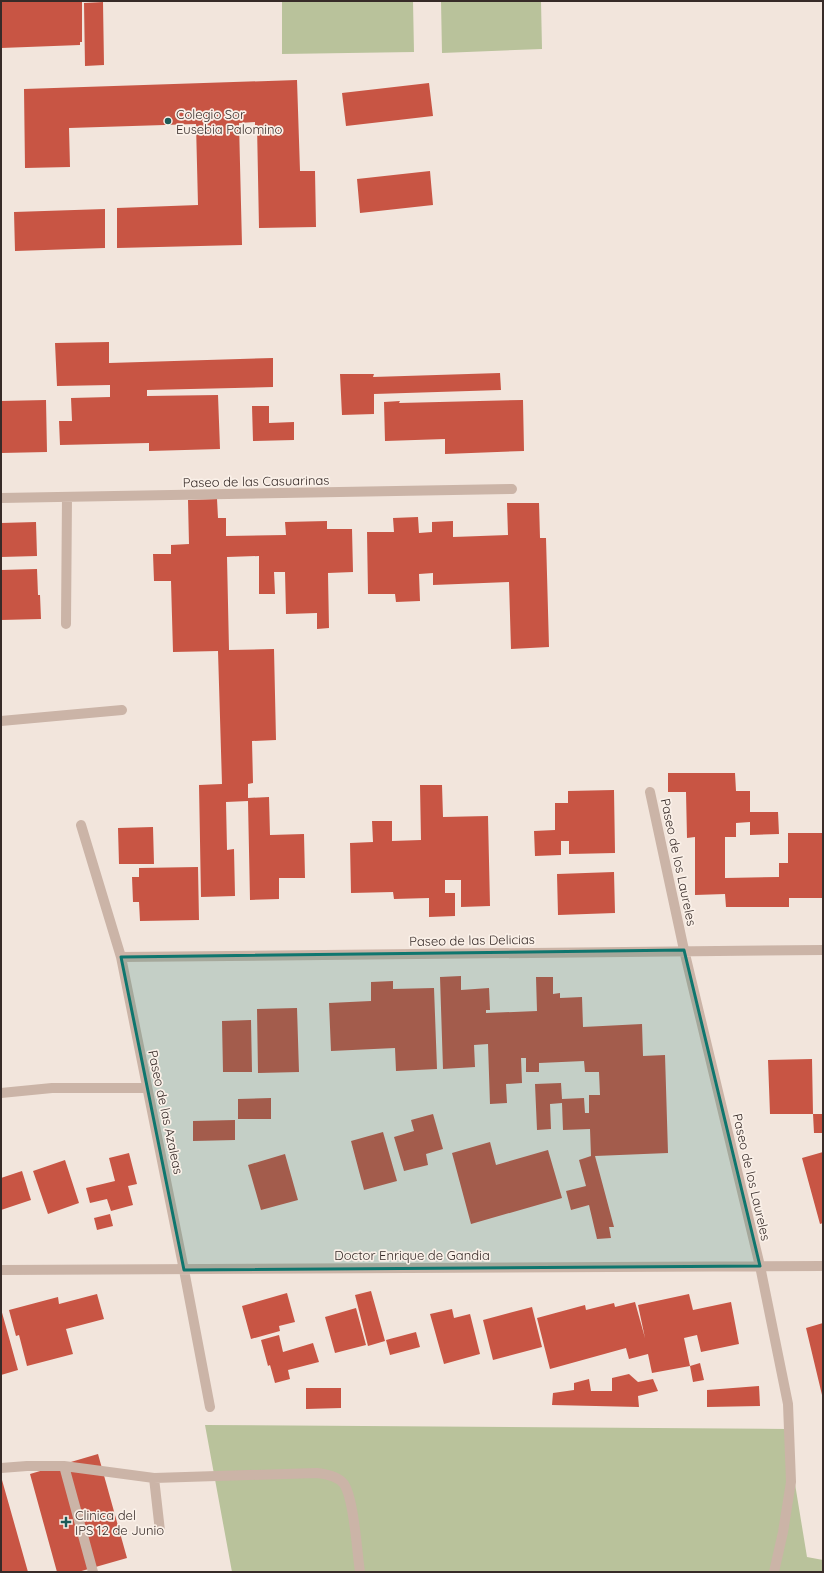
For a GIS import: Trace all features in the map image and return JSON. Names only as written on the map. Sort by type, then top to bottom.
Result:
[{"type":"street","name":"Paseo de las Casuarinas","points":[[1,498],[512,489]]},
{"type":"street","points":[[66,624],[67,498]]},
{"type":"street","points":[[1,721],[122,710]]},
{"type":"street","name":"Paseo de los Laureles","points":[[650,792],[684,950],[760,1266],[788,1404],[791,1482],[783,1532],[774,1572]]},
{"type":"street","name":"Paseo de las Azaleas","points":[[81,825],[121,957],[210,1407]]},
{"type":"street","name":"Paseo de las Delicias","points":[[121,957],[684,950],[823,950]]},
{"type":"street","points":[[1,1093],[52,1088],[147,1088]]},
{"type":"street","name":"Doctor Enrique de Gandia","points":[[1,1270],[823,1266]]},
{"type":"street","points":[[1,1468],[64,1466],[154,1478],[317,1473],[336,1477],[344,1483],[350,1496],[360,1572]]},
{"type":"street","points":[[64,1466],[93,1572]]},
{"type":"street","points":[[154,1478],[160,1531]]},
{"type":"highlighted area","points":[[684,950],[760,1266],[184,1270],[121,957]]},
{"type":"green space","points":[[282,1],[413,1],[414,52],[282,54]]},
{"type":"green space","points":[[441,1],[541,1],[542,49],[442,53]]},
{"type":"green space","points":[[205,1425],[786,1429],[807,1557],[823,1560],[823,1572],[232,1572]]},
{"type":"building","points":[[1,1],[82,1],[82,42],[80,42],[80,45],[1,48]]},
{"type":"building","points":[[103,2],[104,65],[85,66],[84,3]]},
{"type":"building","points":[[297,80],[300,171],[315,171],[316,227],[259,228],[257,125],[255,125],[255,122],[239,123],[242,245],[117,248],[117,208],[198,205],[196,124],[69,128],[70,167],[25,168],[24,89]]},
{"type":"building","points":[[429,83],[433,116],[346,126],[342,93]]},
{"type":"building","points":[[430,171],[433,205],[360,213],[357,179]]},
{"type":"building","points":[[105,209],[105,248],[15,251],[14,212]]},
{"type":"building","points":[[109,342],[109,363],[273,358],[273,387],[147,390],[147,396],[218,395],[220,449],[149,451],[149,443],[60,445],[59,421],[72,421],[71,398],[110,397],[110,385],[57,386],[55,343]]},
{"type":"building","points":[[500,373],[501,390],[374,394],[374,414],[342,415],[340,374],[374,374],[373,377]]},
{"type":"building","points":[[46,400],[47,452],[1,453],[1,401]]},
{"type":"building","points":[[523,400],[524,451],[445,454],[445,439],[385,441],[384,402],[400,401],[399,403]]},
{"type":"building","points":[[252,406],[269,406],[269,423],[294,422],[294,440],[253,441]]},
{"type":"building","points":[[217,499],[218,518],[226,518],[226,536],[286,535],[285,522],[327,521],[327,529],[352,529],[353,572],[328,573],[329,628],[317,629],[317,613],[286,614],[285,572],[274,572],[275,594],[259,594],[259,556],[227,557],[229,650],[274,649],[276,740],[252,741],[253,783],[248,784],[248,798],[269,797],[270,835],[304,834],[305,878],[279,878],[279,899],[250,900],[248,801],[226,802],[227,850],[234,849],[235,896],[201,897],[199,785],[222,784],[218,651],[173,652],[171,581],[154,581],[153,554],[171,554],[171,545],[189,544],[188,500]]},
{"type":"building","points":[[507,503],[539,503],[540,538],[546,538],[549,647],[511,649],[509,582],[433,585],[433,573],[419,574],[420,601],[396,602],[395,594],[368,594],[367,532],[394,532],[393,518],[418,517],[419,533],[432,532],[432,522],[453,521],[453,537],[508,535]]},
{"type":"building","points":[[36,522],[37,556],[1,557],[1,523]]},
{"type":"building","points":[[37,569],[41,619],[1,620],[1,570]]},
{"type":"building","points":[[668,773],[735,773],[736,791],[750,791],[750,812],[778,812],[779,834],[750,835],[750,822],[736,823],[736,837],[725,837],[725,878],[779,877],[779,863],[788,863],[788,833],[823,833],[823,898],[789,898],[789,907],[726,907],[725,894],[695,895],[695,837],[687,838],[686,792],[668,792]]},
{"type":"building","points":[[420,785],[442,785],[443,817],[488,816],[490,906],[461,907],[461,880],[445,880],[445,893],[455,893],[455,916],[429,917],[429,898],[394,899],[393,892],[351,893],[350,843],[373,842],[372,821],[392,821],[392,841],[421,840]]},
{"type":"building","points":[[614,790],[615,853],[569,854],[569,841],[561,841],[561,855],[535,856],[534,831],[555,830],[555,803],[568,803],[568,791]]},
{"type":"building","points":[[153,827],[154,864],[119,864],[118,828]]},
{"type":"building","points":[[198,867],[199,920],[140,921],[139,902],[133,902],[132,877],[139,877],[139,868]]},
{"type":"building","points":[[614,872],[615,913],[558,915],[557,874]]},
{"type":"building","points":[[461,976],[461,990],[489,988],[490,1010],[486,1010],[486,1013],[537,1011],[536,977],[553,977],[553,994],[560,993],[560,998],[582,997],[583,1027],[642,1024],[643,1056],[665,1055],[668,1153],[595,1156],[614,1227],[609,1227],[611,1238],[597,1239],[589,1205],[571,1210],[566,1191],[586,1186],[579,1160],[591,1156],[590,1129],[563,1130],[562,1103],[550,1104],[551,1129],[537,1130],[535,1084],[561,1083],[562,1099],[584,1098],[585,1113],[589,1113],[589,1095],[600,1095],[599,1072],[585,1072],[584,1061],[539,1063],[539,1072],[526,1072],[526,1058],[521,1058],[522,1083],[506,1084],[507,1103],[490,1104],[488,1044],[474,1045],[475,1067],[443,1069],[440,977]]},
{"type":"building","points":[[393,981],[393,989],[434,988],[437,1069],[396,1071],[395,1048],[331,1051],[329,1003],[371,1001],[371,982]]},
{"type":"building","points":[[297,1008],[299,1072],[258,1073],[257,1009]]},
{"type":"building","points":[[251,1020],[252,1072],[223,1072],[222,1021]]},
{"type":"building","points":[[812,1059],[813,1114],[770,1114],[768,1060]]},
{"type":"building","points":[[271,1098],[271,1119],[238,1119],[238,1099]]},
{"type":"building","points":[[433,1114],[443,1149],[426,1154],[428,1165],[404,1171],[394,1137],[414,1131],[411,1120]]},
{"type":"building","points":[[813,1114],[823,1114],[823,1133],[814,1133]]},
{"type":"building","points":[[235,1120],[235,1140],[193,1141],[193,1121]]},
{"type":"building","points":[[383,1132],[397,1181],[364,1190],[351,1141]]},
{"type":"building","points":[[490,1142],[496,1165],[548,1150],[562,1198],[471,1224],[452,1153]]},
{"type":"building","points":[[823,1152],[823,1223],[820,1224],[802,1158]]},
{"type":"building","points":[[129,1153],[137,1184],[128,1186],[133,1205],[111,1211],[107,1199],[90,1203],[86,1188],[115,1181],[109,1158]]},
{"type":"building","points":[[285,1154],[298,1200],[261,1210],[248,1165]]},
{"type":"building","points":[[65,1160],[79,1203],[48,1214],[33,1171]]},
{"type":"building","points":[[22,1171],[31,1200],[1,1210],[1,1178]]},
{"type":"building","points":[[110,1214],[113,1226],[97,1230],[94,1218]]},
{"type":"building","points":[[371,1291],[385,1341],[368,1346],[355,1295]]},
{"type":"building","points":[[287,1293],[295,1322],[279,1326],[280,1331],[251,1339],[242,1306]]},
{"type":"building","points":[[97,1294],[104,1319],[66,1329],[73,1354],[27,1366],[19,1335],[16,1336],[9,1310],[58,1297],[59,1304]]},
{"type":"building","points":[[689,1294],[693,1310],[731,1302],[739,1344],[701,1352],[697,1335],[684,1338],[690,1366],[652,1373],[648,1354],[629,1359],[626,1348],[550,1369],[537,1318],[585,1305],[586,1310],[614,1303],[615,1307],[635,1302],[645,1338],[638,1305]]},
{"type":"building","points":[[532,1307],[542,1347],[493,1360],[483,1320]]},
{"type":"building","points":[[356,1308],[366,1345],[335,1353],[325,1317]]},
{"type":"building","points":[[1,1309],[18,1370],[1,1375]]},
{"type":"building","points":[[452,1309],[454,1318],[470,1314],[480,1354],[444,1364],[430,1314]]},
{"type":"building","points":[[823,1323],[823,1395],[822,1395],[806,1328]]},
{"type":"building","points":[[416,1332],[420,1347],[390,1355],[386,1340]]},
{"type":"building","points":[[279,1335],[283,1352],[313,1343],[319,1362],[288,1370],[290,1379],[275,1383],[270,1365],[268,1366],[261,1340]]},
{"type":"building","points":[[700,1363],[704,1380],[693,1382],[690,1366]]},
{"type":"building","points":[[629,1374],[638,1382],[653,1379],[658,1391],[638,1396],[639,1407],[552,1405],[553,1393],[574,1390],[574,1383],[589,1379],[591,1391],[612,1391],[612,1378]]},
{"type":"building","points":[[759,1386],[760,1406],[707,1407],[707,1390]]},
{"type":"building","points":[[306,1388],[341,1388],[341,1408],[306,1409]]},
{"type":"building","points":[[98,1454],[127,1558],[78,1572],[57,1572],[30,1474]]},
{"type":"building","points":[[2,1480],[28,1572],[1,1572]]},
{"type":"place","name":"Colegio Sor Eusebia Palomino","points":[[168,121]]},
{"type":"place","name":"Clinica del IPS 12 de Junio","points":[[66,1522]]}]
